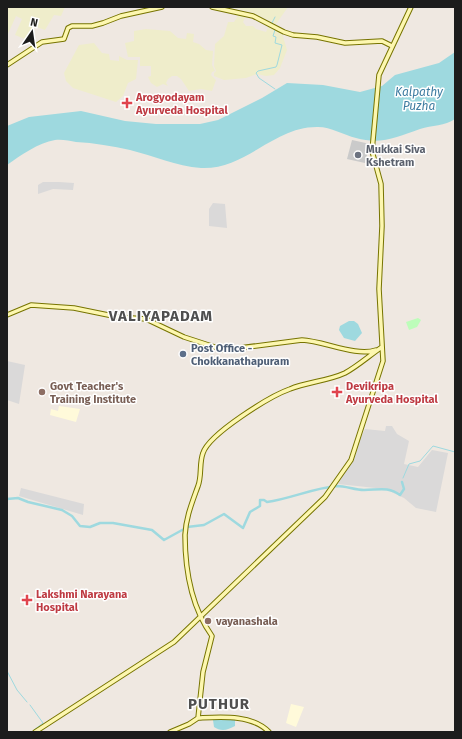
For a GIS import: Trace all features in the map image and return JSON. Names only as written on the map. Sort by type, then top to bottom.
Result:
[{"type":"street","points":[[7,65],[42,42],[64,39],[68,28],[72,26],[92,26],[121,16],[162,7]]},
{"type":"street","points":[[212,7],[253,16],[293,35],[317,37],[345,43],[382,41],[392,46]]},
{"type":"street","points":[[35,732],[174,642],[328,492],[347,467],[356,449],[382,368],[379,289],[382,226],[381,184],[373,158],[372,146],[379,75],[411,7]]},
{"type":"street","points":[[7,315],[31,305],[74,308],[118,317],[146,319],[184,337],[224,350],[302,340],[312,340],[365,353],[382,347]]},
{"type":"street","points":[[198,718],[203,672],[212,636],[201,616],[192,592],[185,542],[186,522],[198,486],[203,452],[212,439],[233,422],[279,394],[345,373],[382,347]]},
{"type":"street","points":[[170,732],[189,724],[198,718],[230,716],[261,726],[269,732]]},
{"type":"shaded area","points":[[7,7],[65,7],[61,16],[54,15],[45,30],[34,26],[25,39],[15,35],[22,19],[16,16],[7,36]]},
{"type":"shaded area","points":[[231,7],[288,7],[276,24],[254,13]]},
{"type":"shaded area","points":[[239,14],[246,16],[243,22],[246,26],[253,26],[256,29],[266,32],[269,25],[282,33],[287,50],[280,68],[274,75],[266,76],[257,74],[246,78],[224,80],[214,76],[216,71],[214,66],[215,44],[224,36],[228,22],[234,22]]},
{"type":"shaded area","points":[[146,29],[170,31],[178,38],[186,39],[187,33],[194,34],[193,42],[199,44],[206,50],[213,51],[212,65],[215,71],[212,72],[211,75],[216,80],[212,91],[201,89],[189,91],[181,79],[177,76],[172,76],[168,79],[166,83],[168,86],[163,84],[157,87],[151,83],[148,77],[151,76],[151,66],[140,66],[140,57],[128,57],[125,43],[134,41],[134,31]]},
{"type":"shaded area","points":[[94,43],[102,53],[109,54],[110,60],[119,61],[119,56],[127,60],[138,60],[136,79],[128,83],[123,96],[116,102],[73,88],[66,81],[64,73],[79,45]]},
{"type":"shaded area","name":"Mukkai Siva Kshetram","points":[[352,140],[370,144],[365,163],[347,159]]},
{"type":"shaded area","points":[[43,182],[74,183],[73,190],[53,189],[38,194],[38,185]]},
{"type":"shaded area","points":[[213,203],[225,204],[227,228],[209,226],[209,209]]},
{"type":"shaded area","points":[[7,361],[25,365],[19,404],[7,400]]},
{"type":"shaded area","points":[[59,406],[80,409],[76,422],[50,415],[51,409],[58,411]]},
{"type":"shaded area","points":[[386,426],[392,426],[397,434],[409,441],[404,464],[418,467],[432,450],[448,453],[436,512],[416,508],[404,498],[385,489],[338,484],[365,429],[385,431]]},
{"type":"shaded area","points":[[21,488],[84,504],[83,515],[19,496]]},
{"type":"shaded area","points":[[291,704],[304,707],[296,727],[286,723]]},
{"type":"green space","points":[[418,318],[421,320],[417,327],[409,330],[406,322]]},
{"type":"water","name":"Kalpathy Puzha","points":[[455,52],[455,119],[447,123],[389,139],[373,141],[365,140],[351,137],[323,127],[302,129],[287,133],[246,156],[232,162],[217,167],[201,168],[174,163],[117,147],[58,140],[36,147],[24,153],[7,165],[7,126],[29,117],[81,111],[125,121],[156,124],[200,124],[218,120],[262,98],[287,83],[323,85],[360,92],[382,86],[395,75],[439,63]]},
{"type":"water","points":[[349,321],[354,321],[358,324],[362,333],[355,341],[344,338],[339,330],[340,326]]},
{"type":"water","points":[[215,718],[235,719],[235,726],[230,729],[219,730],[214,727],[213,720]]},
{"type":"waterway","points":[[272,23],[275,17]]},
{"type":"waterway","points":[[271,27],[275,30],[273,36],[276,37],[275,43],[282,45],[277,65],[276,67],[258,71],[256,73],[259,78],[275,89]]},
{"type":"waterway","points":[[403,478],[409,464],[420,461],[433,446],[455,452]]},
{"type":"waterway","points":[[187,527],[204,525],[224,514],[243,528],[250,512],[260,506],[260,500],[267,502],[276,501],[319,489],[337,486],[361,490],[387,489],[400,495],[404,489],[402,482]]},
{"type":"waterway","points":[[7,499],[18,498],[28,502],[62,510],[72,516],[80,526],[90,527],[100,523],[113,523],[152,530],[164,540],[184,529]]},
{"type":"waterway","points":[[7,671],[17,690],[27,702]]},
{"type":"waterway","points":[[30,705],[43,723],[34,730]]},
{"type":"place","name":"Arogyodayam Ayurveda Hospital","points":[[127,103]]},
{"type":"place","name":"Mukkai Siva Kshetram","points":[[358,155]]},
{"type":"place","name":"Post Office - Chokkanathapuram","points":[[183,354]]},
{"type":"place","name":"Govt Teacher's Training Institute","points":[[42,392]]},
{"type":"place","name":"Devikripa Ayurveda Hospital","points":[[337,392]]},
{"type":"place","name":"Lakshmi Narayana Hospital","points":[[27,600]]},
{"type":"place","name":"vayanashala","points":[[208,621]]},
{"type":"district","name":"VALIYAPADAM","points":[[161,316]]},
{"type":"district","name":"PUTHUR","points":[[219,704]]}]
